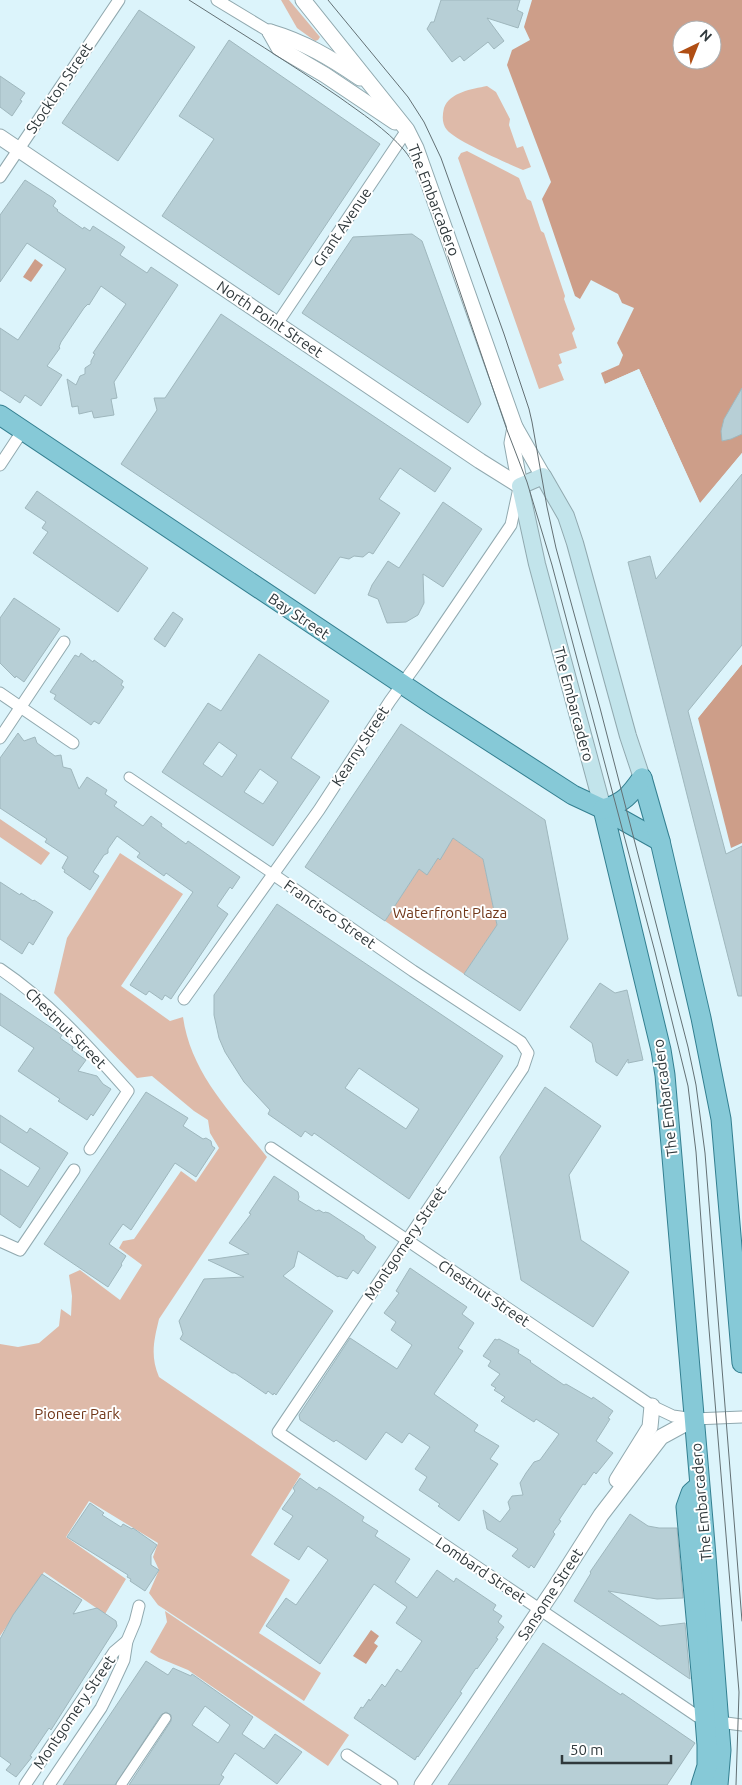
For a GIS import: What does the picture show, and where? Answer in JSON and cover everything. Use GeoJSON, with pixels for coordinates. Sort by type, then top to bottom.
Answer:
{"type":"FeatureCollection","features":[{"type":"Feature","properties":{"kind":"main road","name":"Bay Street"},"geometry":{"type":"LineString","coordinates":[[0,415],[402,684],[573,795],[603,809],[660,841]]}},
{"type":"Feature","properties":{"kind":"main road"},"geometry":{"type":"LineString","coordinates":[[520,486],[543,476]]}},
{"type":"Feature","properties":{"kind":"main road","name":"The Embarcadero"},"geometry":{"type":"LineString","coordinates":[[543,476],[566,516],[575,543],[628,736],[660,841],[701,1018],[722,1119],[742,1363]]}},
{"type":"Feature","properties":{"kind":"main road","name":"The Embarcadero"},"geometry":{"type":"LineString","coordinates":[[520,486],[537,564],[603,809],[661,1050],[666,1085],[694,1419],[712,1720],[721,1750],[718,1785]]}},
{"type":"Feature","properties":{"kind":"main road"},"geometry":{"type":"LineString","coordinates":[[603,809],[624,800],[642,778]]}},
{"type":"Feature","properties":{"kind":"main road"},"geometry":{"type":"LineString","coordinates":[[701,1785],[707,1766],[712,1720]]}},
{"type":"Feature","properties":{"kind":"street","name":"Stockton Street"},"geometry":{"type":"LineString","coordinates":[[0,177],[119,0]]}},
{"type":"Feature","properties":{"kind":"street"},"geometry":{"type":"LineString","coordinates":[[217,0],[270,32],[294,39],[323,54],[373,88]]}},
{"type":"Feature","properties":{"kind":"street","name":"The Embarcadero"},"geometry":{"type":"LineString","coordinates":[[303,0],[407,130],[423,165],[515,428],[543,476]]}},
{"type":"Feature","properties":{"kind":"street"},"geometry":{"type":"LineString","coordinates":[[270,32],[279,48],[325,75],[407,130]]}},
{"type":"Feature","properties":{"kind":"street","name":"Grant Avenue"},"geometry":{"type":"LineString","coordinates":[[277,324],[407,130]]}},
{"type":"Feature","properties":{"kind":"street","name":"North Point Street"},"geometry":{"type":"LineString","coordinates":[[0,137],[480,461],[520,486]]}},
{"type":"Feature","properties":{"kind":"street","name":"The Embarcadero"},"geometry":{"type":"LineString","coordinates":[[515,428],[512,444],[520,486]]}},
{"type":"Feature","properties":{"kind":"street"},"geometry":{"type":"LineString","coordinates":[[0,465],[23,430]]}},
{"type":"Feature","properties":{"kind":"street","name":"Kearny Street"},"geometry":{"type":"LineString","coordinates":[[184,999],[274,875],[511,525],[520,486]]}},
{"type":"Feature","properties":{"kind":"street"},"geometry":{"type":"LineString","coordinates":[[0,738],[64,642]]}},
{"type":"Feature","properties":{"kind":"street"},"geometry":{"type":"LineString","coordinates":[[0,693],[73,743]]}},
{"type":"Feature","properties":{"kind":"street","name":"Francisco Street"},"geometry":{"type":"LineString","coordinates":[[129,777],[413,971],[521,1042],[528,1053]]}},
{"type":"Feature","properties":{"kind":"street","name":"Chestnut Street"},"geometry":{"type":"LineString","coordinates":[[0,969],[25,986],[83,1040],[128,1091],[90,1149]]}},
{"type":"Feature","properties":{"kind":"street","name":"Montgomery Street"},"geometry":{"type":"LineString","coordinates":[[278,1432],[523,1068],[528,1053]]}},
{"type":"Feature","properties":{"kind":"street","name":"Chestnut Street"},"geometry":{"type":"LineString","coordinates":[[275,1151],[652,1406],[673,1416],[694,1419],[742,1417]]}},
{"type":"Feature","properties":{"kind":"street"},"geometry":{"type":"LineString","coordinates":[[0,1241],[20,1250],[74,1170]]}},
{"type":"Feature","properties":{"kind":"street"},"geometry":{"type":"LineString","coordinates":[[601,1515],[612,1488],[650,1427],[652,1406]]}},
{"type":"Feature","properties":{"kind":"street","name":"Sansome Street"},"geometry":{"type":"LineString","coordinates":[[422,1785],[540,1610],[601,1515],[661,1437],[694,1419]]}},
{"type":"Feature","properties":{"kind":"street","name":"Lombard Street"},"geometry":{"type":"LineString","coordinates":[[278,1432],[697,1716],[742,1725]]}},
{"type":"Feature","properties":{"kind":"street","name":"Montgomery Street"},"geometry":{"type":"LineString","coordinates":[[49,1785],[107,1698],[124,1660],[127,1641],[139,1606]]}},
{"type":"Feature","properties":{"kind":"street","name":"Montgomery Street"},"geometry":{"type":"LineString","coordinates":[[25,1785],[114,1652],[127,1641]]}},
{"type":"Feature","properties":{"kind":"street"},"geometry":{"type":"LineString","coordinates":[[121,1785],[166,1718]]}},
{"type":"Feature","properties":{"kind":"street"},"geometry":{"type":"LineString","coordinates":[[347,1755],[392,1785]]}},
{"type":"Feature","properties":{"kind":"green space"},"geometry":{"type":"Polygon","coordinates":[[[281,0],[289,0],[320,37],[318,40],[315,41],[297,28],[281,0]]]}},
{"type":"Feature","properties":{"kind":"green space"},"geometry":{"type":"Polygon","coordinates":[[[487,86],[496,92],[510,119],[509,125],[517,148],[523,146],[531,167],[523,170],[494,157],[460,140],[445,128],[443,111],[451,98],[462,92],[487,86]]]}},
{"type":"Feature","properties":{"kind":"green space"},"geometry":{"type":"Polygon","coordinates":[[[467,151],[519,178],[527,199],[531,201],[541,231],[544,233],[575,329],[572,333],[577,348],[559,354],[562,363],[558,365],[564,380],[539,389],[458,158],[461,153],[467,151]]]}},
{"type":"Feature","properties":{"kind":"green space"},"geometry":{"type":"Polygon","coordinates":[[[0,819],[50,853],[41,865],[0,837],[0,819]]]}},
{"type":"Feature","properties":{"kind":"green space","name":"Waterfront Plaza"},"geometry":{"type":"Polygon","coordinates":[[[453,838],[483,859],[497,925],[464,974],[385,921],[419,869],[427,874],[435,863],[428,858],[431,854],[440,859],[453,838]]]}},
{"type":"Feature","properties":{"kind":"green space","name":"Pioneer Park"},"geometry":{"type":"Polygon","coordinates":[[[120,853],[183,894],[121,986],[170,1021],[183,1017],[187,1038],[204,1075],[227,1109],[267,1157],[159,1319],[154,1341],[154,1362],[159,1377],[301,1474],[251,1555],[290,1580],[259,1633],[321,1673],[304,1701],[158,1605],[149,1593],[159,1570],[153,1557],[158,1543],[89,1501],[66,1537],[126,1579],[105,1614],[44,1572],[0,1636],[0,1344],[18,1347],[39,1343],[59,1326],[61,1309],[71,1316],[72,1296],[69,1275],[80,1270],[120,1300],[142,1265],[119,1248],[123,1241],[134,1239],[181,1171],[196,1182],[219,1148],[210,1133],[208,1120],[194,1111],[152,1076],[137,1078],[54,993],[67,938],[120,853]]]}},
{"type":"Feature","properties":{"kind":"green space"},"geometry":{"type":"Polygon","coordinates":[[[165,1611],[349,1735],[328,1766],[188,1670],[159,1658],[150,1652],[167,1622],[165,1611]]]}},
{"type":"Feature","properties":{"kind":"shaded area"},"geometry":{"type":"Polygon","coordinates":[[[532,0],[742,0],[742,453],[700,504],[639,369],[605,384],[601,373],[619,365],[623,355],[617,343],[634,308],[622,303],[618,294],[591,280],[580,299],[575,296],[542,199],[551,182],[507,65],[512,50],[530,40],[524,27],[532,0]]]}},
{"type":"Feature","properties":{"kind":"shaded area"},"geometry":{"type":"Polygon","coordinates":[[[35,259],[43,265],[31,282],[23,277],[35,259]]]}},
{"type":"Feature","properties":{"kind":"shaded area"},"geometry":{"type":"Polygon","coordinates":[[[742,664],[742,843],[731,848],[698,718],[742,664]]]}},
{"type":"Feature","properties":{"kind":"shaded area"},"geometry":{"type":"Polygon","coordinates":[[[371,1630],[379,1636],[374,1643],[378,1646],[366,1664],[353,1656],[371,1630]]]}},
{"type":"Feature","properties":{"kind":"pier"},"geometry":{"type":"Polygon","coordinates":[[[639,369],[700,503],[742,453],[742,457],[701,506],[698,505],[638,372],[605,387],[605,384],[639,369]]]}},
{"type":"Feature","properties":{"kind":"pier"},"geometry":{"type":"Polygon","coordinates":[[[742,662],[742,664],[698,718],[697,715],[742,662]]]}},
{"type":"Feature","properties":{"kind":"building"},"geometry":{"type":"Polygon","coordinates":[[[441,0],[520,0],[517,10],[523,13],[518,28],[487,18],[504,41],[494,49],[488,42],[464,61],[460,56],[452,62],[427,29],[431,22],[434,22],[441,0]]]}},
{"type":"Feature","properties":{"kind":"building"},"geometry":{"type":"Polygon","coordinates":[[[139,10],[195,47],[118,161],[62,123],[139,10]]]}},
{"type":"Feature","properties":{"kind":"building"},"geometry":{"type":"Polygon","coordinates":[[[229,40],[380,144],[279,295],[162,216],[214,139],[179,116],[229,40]]]}},
{"type":"Feature","properties":{"kind":"building"},"geometry":{"type":"Polygon","coordinates":[[[0,76],[25,93],[12,116],[0,107],[0,76]]]}},
{"type":"Feature","properties":{"kind":"building"},"geometry":{"type":"Polygon","coordinates":[[[25,180],[53,198],[56,201],[53,206],[57,211],[83,229],[84,227],[90,231],[93,226],[125,247],[120,255],[147,273],[151,267],[178,285],[114,382],[117,398],[111,399],[114,415],[94,418],[92,411],[79,414],[78,406],[72,407],[67,379],[76,385],[80,376],[85,374],[85,368],[91,364],[95,354],[93,353],[126,304],[101,286],[61,342],[60,348],[47,366],[62,375],[41,406],[25,395],[20,403],[0,390],[0,328],[18,340],[66,269],[27,243],[0,282],[0,215],[25,180]]]}},
{"type":"Feature","properties":{"kind":"building"},"geometry":{"type":"Polygon","coordinates":[[[412,234],[422,241],[481,404],[468,423],[302,313],[353,237],[412,234]]]}},
{"type":"Feature","properties":{"kind":"building"},"geometry":{"type":"Polygon","coordinates":[[[221,314],[451,468],[435,492],[400,468],[379,499],[400,513],[373,554],[369,552],[363,557],[354,556],[349,559],[340,557],[315,594],[121,464],[157,410],[154,398],[165,398],[221,314]]]}},
{"type":"Feature","properties":{"kind":"building"},"geometry":{"type":"Polygon","coordinates":[[[742,388],[742,434],[722,441],[721,431],[724,419],[742,388]]]}},
{"type":"Feature","properties":{"kind":"building"},"geometry":{"type":"Polygon","coordinates":[[[742,474],[742,645],[688,711],[726,854],[742,846],[742,996],[738,996],[628,562],[650,556],[656,579],[742,474]]]}},
{"type":"Feature","properties":{"kind":"building"},"geometry":{"type":"Polygon","coordinates":[[[37,491],[148,568],[118,612],[33,553],[48,532],[42,528],[46,522],[25,508],[37,491]]]}},
{"type":"Feature","properties":{"kind":"building"},"geometry":{"type":"Polygon","coordinates":[[[443,502],[482,529],[443,587],[423,574],[424,603],[418,615],[406,622],[387,623],[378,599],[368,595],[372,585],[388,561],[399,568],[443,502]]]}},
{"type":"Feature","properties":{"kind":"building"},"geometry":{"type":"Polygon","coordinates":[[[14,598],[60,629],[24,682],[16,676],[15,678],[0,663],[0,618],[14,598]]]}},
{"type":"Feature","properties":{"kind":"building"},"geometry":{"type":"Polygon","coordinates":[[[173,612],[183,619],[165,647],[154,639],[173,612]]]}},
{"type":"Feature","properties":{"kind":"building"},"geometry":{"type":"Polygon","coordinates":[[[81,653],[123,681],[121,685],[124,687],[99,724],[94,721],[91,725],[54,699],[56,695],[50,692],[75,655],[79,657],[81,653]]]}},
{"type":"Feature","properties":{"kind":"building"},"geometry":{"type":"Polygon","coordinates":[[[259,654],[329,701],[291,758],[320,777],[273,846],[162,772],[208,703],[221,711],[259,654]],[[219,742],[203,764],[222,777],[237,755],[219,742]],[[260,769],[244,792],[263,804],[278,782],[260,769]]]}},
{"type":"Feature","properties":{"kind":"building"},"geometry":{"type":"Polygon","coordinates":[[[401,724],[545,820],[568,939],[520,1011],[464,974],[497,925],[483,859],[453,838],[440,860],[438,858],[427,875],[419,869],[385,921],[305,867],[401,724]]]}},
{"type":"Feature","properties":{"kind":"building"},"geometry":{"type":"Polygon","coordinates":[[[18,733],[24,741],[35,737],[37,743],[55,756],[61,755],[63,767],[71,769],[79,789],[87,777],[107,790],[105,794],[117,802],[114,806],[143,826],[151,816],[162,824],[161,826],[186,844],[188,841],[240,877],[232,889],[230,887],[217,906],[228,914],[171,999],[165,995],[162,1000],[149,991],[146,995],[130,985],[193,892],[166,873],[164,876],[137,857],[140,853],[117,836],[108,849],[108,853],[104,855],[93,872],[99,876],[90,890],[64,872],[65,870],[62,868],[68,857],[45,842],[47,839],[0,808],[0,758],[18,733]]]}},
{"type":"Feature","properties":{"kind":"building"},"geometry":{"type":"Polygon","coordinates":[[[0,882],[53,912],[33,945],[29,942],[22,954],[0,939],[0,882]]]}},
{"type":"Feature","properties":{"kind":"building"},"geometry":{"type":"Polygon","coordinates":[[[277,904],[503,1056],[409,1199],[314,1133],[312,1136],[305,1131],[301,1137],[268,1114],[270,1110],[244,1082],[225,1052],[219,1038],[214,1015],[214,995],[277,904]],[[359,1068],[345,1088],[406,1129],[419,1109],[359,1068]]]}},
{"type":"Feature","properties":{"kind":"building"},"geometry":{"type":"Polygon","coordinates":[[[600,983],[615,993],[627,990],[643,1060],[628,1063],[628,1059],[617,1076],[596,1062],[592,1043],[570,1027],[600,983]]]}},
{"type":"Feature","properties":{"kind":"building"},"geometry":{"type":"Polygon","coordinates":[[[0,993],[62,1035],[60,1038],[73,1047],[72,1050],[86,1060],[78,1071],[97,1076],[103,1084],[111,1089],[93,1116],[91,1114],[87,1120],[18,1071],[34,1048],[0,1025],[0,993]]]}},
{"type":"Feature","properties":{"kind":"building"},"geometry":{"type":"Polygon","coordinates":[[[545,1087],[601,1126],[569,1175],[581,1240],[629,1272],[593,1327],[521,1280],[500,1157],[545,1087]]]}},
{"type":"Feature","properties":{"kind":"building"},"geometry":{"type":"Polygon","coordinates":[[[146,1092],[188,1118],[183,1126],[203,1139],[206,1138],[211,1141],[212,1146],[215,1148],[196,1177],[175,1163],[131,1230],[123,1224],[109,1244],[126,1256],[108,1287],[44,1244],[146,1092]]]}},
{"type":"Feature","properties":{"kind":"building"},"geometry":{"type":"Polygon","coordinates":[[[0,1115],[27,1133],[30,1128],[68,1153],[20,1228],[0,1214],[0,1169],[28,1187],[40,1168],[0,1142],[0,1115]]]}},
{"type":"Feature","properties":{"kind":"building"},"geometry":{"type":"Polygon","coordinates":[[[274,1176],[298,1192],[298,1200],[316,1211],[329,1213],[364,1236],[365,1239],[376,1247],[358,1274],[353,1270],[347,1279],[338,1277],[298,1251],[294,1267],[283,1276],[333,1311],[276,1395],[268,1391],[266,1394],[180,1339],[183,1334],[179,1321],[204,1279],[244,1277],[208,1260],[249,1254],[229,1243],[251,1214],[249,1213],[274,1176]]]}},
{"type":"Feature","properties":{"kind":"building"},"geometry":{"type":"Polygon","coordinates":[[[410,1268],[467,1307],[462,1314],[474,1323],[458,1348],[463,1351],[434,1394],[478,1425],[474,1431],[499,1446],[490,1459],[498,1464],[459,1521],[438,1506],[440,1504],[419,1490],[427,1477],[415,1469],[430,1447],[409,1433],[402,1443],[386,1432],[366,1460],[336,1440],[334,1442],[300,1420],[299,1415],[350,1338],[397,1369],[412,1345],[391,1330],[396,1322],[384,1313],[399,1293],[396,1291],[410,1268]]]}},
{"type":"Feature","properties":{"kind":"building"},"geometry":{"type":"Polygon","coordinates":[[[495,1339],[499,1339],[519,1350],[518,1353],[564,1385],[566,1384],[592,1399],[593,1397],[613,1411],[596,1441],[613,1453],[596,1474],[594,1472],[585,1485],[583,1484],[559,1520],[561,1521],[553,1532],[555,1534],[534,1568],[531,1565],[529,1568],[512,1556],[518,1549],[487,1529],[483,1510],[500,1522],[510,1509],[508,1502],[512,1496],[523,1495],[520,1483],[526,1473],[534,1462],[540,1460],[559,1434],[536,1419],[534,1422],[501,1401],[505,1397],[494,1390],[496,1388],[491,1385],[500,1374],[488,1366],[491,1361],[483,1356],[495,1339]]]}},
{"type":"Feature","properties":{"kind":"building"},"geometry":{"type":"Polygon","coordinates":[[[300,1478],[317,1490],[319,1487],[364,1517],[362,1521],[378,1531],[375,1536],[410,1559],[395,1582],[417,1598],[437,1570],[454,1582],[456,1578],[496,1605],[493,1610],[502,1616],[498,1622],[504,1627],[496,1638],[498,1639],[476,1668],[460,1692],[462,1693],[415,1760],[354,1718],[361,1707],[363,1708],[369,1699],[370,1701],[382,1684],[385,1687],[397,1669],[401,1672],[422,1641],[396,1623],[407,1607],[374,1584],[320,1664],[266,1626],[286,1598],[296,1605],[328,1560],[308,1546],[299,1560],[274,1544],[293,1516],[282,1509],[295,1491],[293,1488],[300,1478]]]}},
{"type":"Feature","properties":{"kind":"building"},"geometry":{"type":"Polygon","coordinates":[[[90,1503],[104,1513],[102,1515],[121,1527],[123,1524],[133,1528],[157,1545],[151,1555],[151,1565],[159,1570],[145,1591],[130,1581],[131,1579],[127,1577],[128,1575],[67,1537],[90,1503]]]}},
{"type":"Feature","properties":{"kind":"building"},"geometry":{"type":"Polygon","coordinates":[[[630,1514],[648,1526],[677,1528],[683,1598],[657,1599],[608,1591],[660,1626],[685,1623],[690,1679],[574,1601],[590,1572],[630,1514]]]}},
{"type":"Feature","properties":{"kind":"building"},"geometry":{"type":"Polygon","coordinates":[[[42,1574],[82,1600],[73,1614],[97,1608],[116,1621],[117,1626],[51,1730],[49,1728],[30,1756],[32,1757],[16,1777],[6,1770],[11,1764],[0,1756],[0,1639],[13,1615],[42,1574]]]}},
{"type":"Feature","properties":{"kind":"building"},"geometry":{"type":"Polygon","coordinates":[[[543,1643],[621,1695],[622,1693],[695,1743],[667,1785],[448,1785],[543,1643]]]}},
{"type":"Feature","properties":{"kind":"building"},"geometry":{"type":"Polygon","coordinates":[[[146,1661],[168,1675],[173,1668],[191,1676],[192,1674],[253,1717],[242,1734],[264,1749],[275,1734],[302,1752],[277,1784],[235,1753],[221,1775],[224,1777],[219,1785],[129,1785],[171,1721],[171,1715],[166,1712],[161,1715],[115,1785],[63,1785],[146,1661]],[[205,1706],[192,1725],[218,1743],[230,1725],[205,1706]]]}},
{"type":"Feature","properties":{"kind":"tram line"},"geometry":{"type":"LineString","coordinates":[[189,0],[339,97],[381,128],[407,154],[416,167],[424,186],[507,430],[527,482],[552,565],[655,952],[688,1086],[696,1152],[739,1692],[736,1785]]}},
{"type":"Feature","properties":{"kind":"tram line"},"geometry":{"type":"LineString","coordinates":[[328,0],[408,97],[424,122],[441,158],[529,409],[556,548],[600,708],[688,1047],[696,1085],[705,1153],[742,1621]]}}]}
